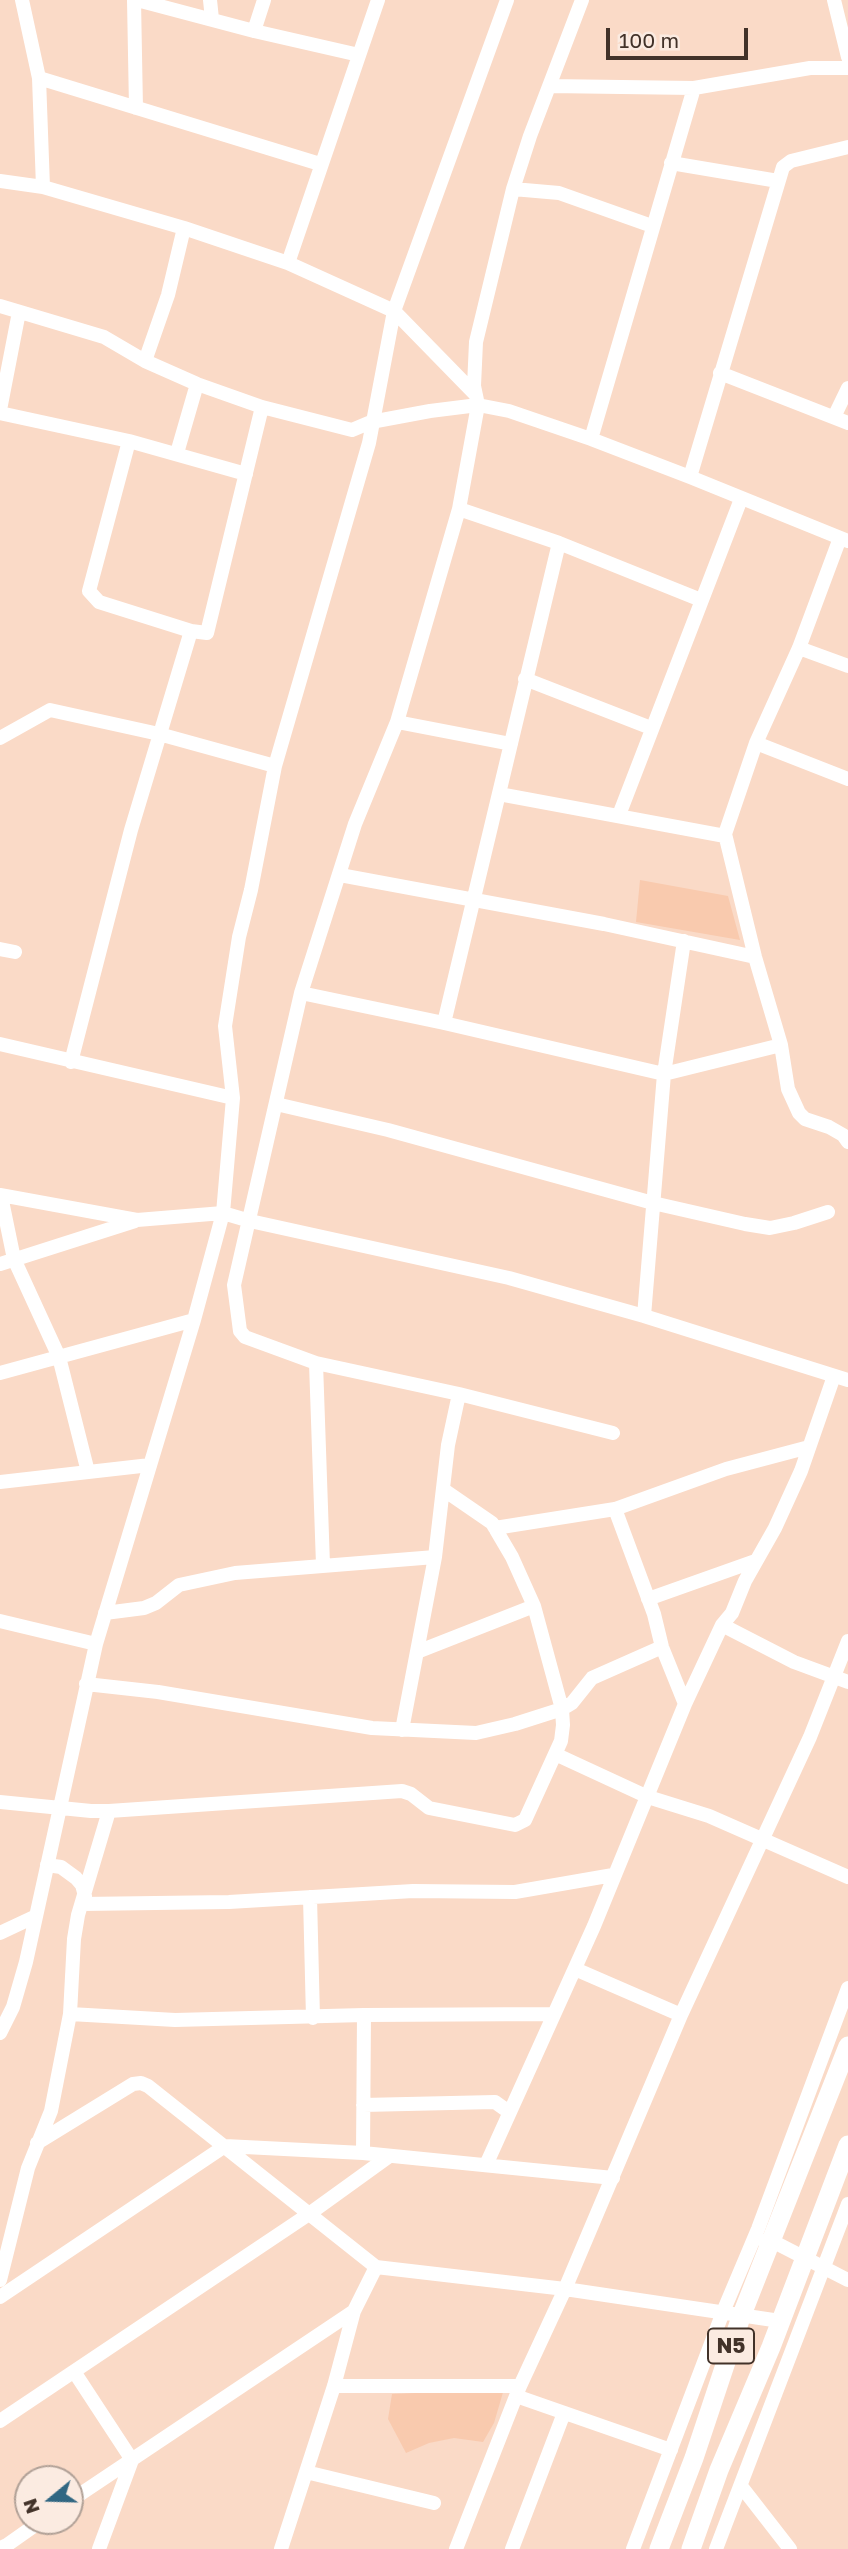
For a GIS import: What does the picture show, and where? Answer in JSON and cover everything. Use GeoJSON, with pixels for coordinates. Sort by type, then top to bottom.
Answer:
{"type":"FeatureCollection","features":[{"type":"Feature","properties":{"kind":"highway","name":"N5"},"geometry":{"type":"LineString","coordinates":[[659,2549],[694,2458],[732,2314],[848,2046]]}},
{"type":"Feature","properties":{"kind":"highway","name":"N5"},"geometry":{"type":"LineString","coordinates":[[691,2549],[719,2470],[848,2145]]}},
{"type":"Feature","properties":{"kind":"street"},"geometry":{"type":"LineString","coordinates":[[22,0],[39,78],[43,187]]}},
{"type":"Feature","properties":{"kind":"street"},"geometry":{"type":"LineString","coordinates":[[136,108],[136,0],[359,55]]}},
{"type":"Feature","properties":{"kind":"street"},"geometry":{"type":"LineString","coordinates":[[210,0],[212,19]]}},
{"type":"Feature","properties":{"kind":"street"},"geometry":{"type":"LineString","coordinates":[[254,31],[264,0]]}},
{"type":"Feature","properties":{"kind":"street"},"geometry":{"type":"LineString","coordinates":[[288,263],[320,164],[379,0]]}},
{"type":"Feature","properties":{"kind":"street"},"geometry":{"type":"LineString","coordinates":[[0,2034],[17,1996],[96,1644],[194,1320],[223,1213],[233,1098],[225,1026],[231,979],[275,766],[369,443],[394,312],[507,0]]}},
{"type":"Feature","properties":{"kind":"street"},"geometry":{"type":"LineString","coordinates":[[582,0],[530,136],[513,189],[476,342],[473,366],[477,400],[459,509],[397,722],[355,824],[301,993],[250,1221],[235,1275],[235,1296],[241,1334],[316,1363],[459,1394],[613,1433]]}},
{"type":"Feature","properties":{"kind":"street"},"geometry":{"type":"LineString","coordinates":[[834,0],[848,57]]}},
{"type":"Feature","properties":{"kind":"street"},"geometry":{"type":"LineString","coordinates":[[549,86],[694,88],[810,68],[848,68]]}},
{"type":"Feature","properties":{"kind":"street"},"geometry":{"type":"LineString","coordinates":[[39,78],[320,164]]}},
{"type":"Feature","properties":{"kind":"street"},"geometry":{"type":"LineString","coordinates":[[591,439],[694,88]]}},
{"type":"Feature","properties":{"kind":"street"},"geometry":{"type":"LineString","coordinates":[[690,477],[778,181],[786,163],[848,147]]}},
{"type":"Feature","properties":{"kind":"street"},"geometry":{"type":"LineString","coordinates":[[671,163],[778,181]]}},
{"type":"Feature","properties":{"kind":"street"},"geometry":{"type":"LineString","coordinates":[[0,181],[43,187],[184,228],[288,263],[394,312],[477,400],[591,439],[844,539],[756,743],[725,836],[755,957],[781,1045],[788,1089],[799,1113],[805,1119],[843,1135],[848,1142]]}},
{"type":"Feature","properties":{"kind":"street"},"geometry":{"type":"LineString","coordinates":[[513,189],[559,193],[652,226]]}},
{"type":"Feature","properties":{"kind":"street"},"geometry":{"type":"LineString","coordinates":[[145,361],[168,295],[184,228]]}},
{"type":"Feature","properties":{"kind":"street"},"geometry":{"type":"LineString","coordinates":[[0,306],[104,337],[145,361],[197,384],[262,407],[352,430],[371,422],[477,400]]}},
{"type":"Feature","properties":{"kind":"street"},"geometry":{"type":"LineString","coordinates":[[19,312],[0,412],[177,453],[246,474]]}},
{"type":"Feature","properties":{"kind":"street"},"geometry":{"type":"LineString","coordinates":[[720,373],[841,420],[848,388]]}},
{"type":"Feature","properties":{"kind":"street"},"geometry":{"type":"LineString","coordinates":[[177,453],[197,384]]}},
{"type":"Feature","properties":{"kind":"street"},"geometry":{"type":"LineString","coordinates":[[129,441],[89,592],[99,602],[191,631],[207,633],[262,407]]}},
{"type":"Feature","properties":{"kind":"street"},"geometry":{"type":"LineString","coordinates":[[619,815],[741,499]]}},
{"type":"Feature","properties":{"kind":"street"},"geometry":{"type":"LineString","coordinates":[[459,509],[559,543],[701,600]]}},
{"type":"Feature","properties":{"kind":"street"},"geometry":{"type":"LineString","coordinates":[[443,1023],[559,543]]}},
{"type":"Feature","properties":{"kind":"street"},"geometry":{"type":"LineString","coordinates":[[71,1062],[131,830],[191,631]]}},
{"type":"Feature","properties":{"kind":"street"},"geometry":{"type":"LineString","coordinates":[[799,648],[848,666]]}},
{"type":"Feature","properties":{"kind":"street"},"geometry":{"type":"LineString","coordinates":[[525,679],[651,728]]}},
{"type":"Feature","properties":{"kind":"street"},"geometry":{"type":"LineString","coordinates":[[0,738],[50,710],[159,734],[275,766]]}},
{"type":"Feature","properties":{"kind":"street"},"geometry":{"type":"LineString","coordinates":[[397,722],[511,744]]}},
{"type":"Feature","properties":{"kind":"street"},"geometry":{"type":"LineString","coordinates":[[756,743],[848,779]]}},
{"type":"Feature","properties":{"kind":"street"},"geometry":{"type":"LineString","coordinates":[[499,794],[725,836]]}},
{"type":"Feature","properties":{"kind":"street"},"geometry":{"type":"LineString","coordinates":[[340,875],[755,957]]}},
{"type":"Feature","properties":{"kind":"street"},"geometry":{"type":"LineString","coordinates":[[645,1316],[664,1074],[684,941]]}},
{"type":"Feature","properties":{"kind":"street"},"geometry":{"type":"LineString","coordinates":[[301,993],[664,1074],[781,1045]]}},
{"type":"Feature","properties":{"kind":"street"},"geometry":{"type":"LineString","coordinates":[[0,1044],[233,1098]]}},
{"type":"Feature","properties":{"kind":"street"},"geometry":{"type":"LineString","coordinates":[[276,1104],[388,1130],[653,1203],[769,1228],[828,1212]]}},
{"type":"Feature","properties":{"kind":"street"},"geometry":{"type":"LineString","coordinates":[[88,1472],[59,1357],[7,1261],[1,1196],[137,1220]]}},
{"type":"Feature","properties":{"kind":"street"},"geometry":{"type":"LineString","coordinates":[[7,1261],[137,1220],[223,1213],[509,1278],[645,1316],[841,1378],[781,1515],[755,1561],[732,1613],[722,1625],[685,1704],[575,1969],[486,2165]]}},
{"type":"Feature","properties":{"kind":"street"},"geometry":{"type":"LineString","coordinates":[[0,1373],[194,1320]]}},
{"type":"Feature","properties":{"kind":"street"},"geometry":{"type":"LineString","coordinates":[[316,1363],[323,1565]]}},
{"type":"Feature","properties":{"kind":"street"},"geometry":{"type":"LineString","coordinates":[[402,1730],[435,1557],[447,1444],[459,1394]]}},
{"type":"Feature","properties":{"kind":"street"},"geometry":{"type":"LineString","coordinates":[[495,1528],[615,1509],[726,1469],[809,1447]]}},
{"type":"Feature","properties":{"kind":"street"},"geometry":{"type":"LineString","coordinates":[[0,1482],[150,1465]]}},
{"type":"Feature","properties":{"kind":"street"},"geometry":{"type":"LineString","coordinates":[[0,1802],[109,1811],[402,1791],[411,1794],[429,1808],[515,1825],[525,1819],[555,1754],[562,1733],[562,1709],[534,1606],[495,1528],[486,1517],[444,1490]]}},
{"type":"Feature","properties":{"kind":"street"},"geometry":{"type":"LineString","coordinates":[[615,1509],[648,1599],[662,1647],[685,1704]]}},
{"type":"Feature","properties":{"kind":"street"},"geometry":{"type":"LineString","coordinates":[[105,1613],[152,1605],[173,1588],[184,1583],[235,1573],[435,1557]]}},
{"type":"Feature","properties":{"kind":"street"},"geometry":{"type":"LineString","coordinates":[[648,1599],[755,1561]]}},
{"type":"Feature","properties":{"kind":"street"},"geometry":{"type":"LineString","coordinates":[[418,1652],[534,1606]]}},
{"type":"Feature","properties":{"kind":"street"},"geometry":{"type":"LineString","coordinates":[[0,1620],[96,1644]]}},
{"type":"Feature","properties":{"kind":"street"},"geometry":{"type":"LineString","coordinates":[[722,1625],[794,1662],[841,1679]]}},
{"type":"Feature","properties":{"kind":"street"},"geometry":{"type":"LineString","coordinates":[[456,2549],[518,2391],[565,2289],[681,2015],[810,1737],[841,1679],[848,1641]]}},
{"type":"Feature","properties":{"kind":"street"},"geometry":{"type":"LineString","coordinates":[[86,1684],[142,1690],[372,1728],[476,1732],[515,1724],[562,1709],[572,1703],[592,1678],[662,1647]]}},
{"type":"Feature","properties":{"kind":"street"},"geometry":{"type":"LineString","coordinates":[[555,1754],[648,1797],[696,1811],[848,1877]]}},
{"type":"Feature","properties":{"kind":"street"},"geometry":{"type":"LineString","coordinates":[[0,2280],[28,2168],[51,2111],[70,2014],[74,1938],[92,1863],[109,1811]]}},
{"type":"Feature","properties":{"kind":"street"},"geometry":{"type":"LineString","coordinates":[[47,1865],[61,1867],[76,1878],[82,1885],[84,1900]]}},
{"type":"Feature","properties":{"kind":"street"},"geometry":{"type":"LineString","coordinates":[[84,1900],[216,1903],[413,1891],[515,1892],[613,1875]]}},
{"type":"Feature","properties":{"kind":"street"},"geometry":{"type":"LineString","coordinates":[[310,1897],[313,2018]]}},
{"type":"Feature","properties":{"kind":"street"},"geometry":{"type":"LineString","coordinates":[[0,1933],[34,1917]]}},
{"type":"Feature","properties":{"kind":"street"},"geometry":{"type":"LineString","coordinates":[[575,1969],[681,2015]]}},
{"type":"Feature","properties":{"kind":"street"},"geometry":{"type":"LineString","coordinates":[[848,1988],[763,2241],[804,2257],[848,2280]]}},
{"type":"Feature","properties":{"kind":"street"},"geometry":{"type":"LineString","coordinates":[[70,2014],[176,2020],[554,2014]]}},
{"type":"Feature","properties":{"kind":"street"},"geometry":{"type":"LineString","coordinates":[[363,2153],[364,2015]]}},
{"type":"Feature","properties":{"kind":"street"},"geometry":{"type":"LineString","coordinates":[[37,2143],[133,2084],[141,2083],[225,2146],[376,2267],[565,2289],[780,2321]]}},
{"type":"Feature","properties":{"kind":"street"},"geometry":{"type":"LineString","coordinates":[[363,2105],[495,2102],[509,2112]]}},
{"type":"Feature","properties":{"kind":"street"},"geometry":{"type":"LineString","coordinates":[[0,2297],[225,2146],[363,2153],[613,2178]]}},
{"type":"Feature","properties":{"kind":"street"},"geometry":{"type":"LineString","coordinates":[[0,2421],[309,2214],[388,2157]]}},
{"type":"Feature","properties":{"kind":"street"},"geometry":{"type":"LineString","coordinates":[[716,2549],[848,2204]]}},
{"type":"Feature","properties":{"kind":"street"},"geometry":{"type":"LineString","coordinates":[[281,2549],[334,2386],[354,2311],[376,2267]]}},
{"type":"Feature","properties":{"kind":"street"},"geometry":{"type":"LineString","coordinates":[[84,2492],[354,2311]]}},
{"type":"Feature","properties":{"kind":"street"},"geometry":{"type":"LineString","coordinates":[[633,2549],[671,2450],[732,2314]]}},
{"type":"Feature","properties":{"kind":"street"},"geometry":{"type":"LineString","coordinates":[[75,2373],[132,2460]]}},
{"type":"Feature","properties":{"kind":"street"},"geometry":{"type":"LineString","coordinates":[[334,2386],[518,2391],[564,2413],[671,2450]]}},
{"type":"Feature","properties":{"kind":"street"},"geometry":{"type":"LineString","coordinates":[[512,2549],[564,2413]]}},
{"type":"Feature","properties":{"kind":"street"},"geometry":{"type":"LineString","coordinates":[[99,2549],[132,2460]]}},
{"type":"Feature","properties":{"kind":"street"},"geometry":{"type":"LineString","coordinates":[[306,2472],[434,2503]]}},
{"type":"Feature","properties":{"kind":"street"},"geometry":{"type":"LineString","coordinates":[[741,2486],[790,2549]]}},
{"type":"Feature","properties":{"kind":"street"},"geometry":{"type":"LineString","coordinates":[[6,2546],[21,2535]]}},
{"type":"Feature","properties":{"kind":"shaded area"},"geometry":{"type":"Polygon","coordinates":[[[640,880],[728,896],[740,940],[636,922],[640,880]]]}},
{"type":"Feature","properties":{"kind":"shaded area"},"geometry":{"type":"Polygon","coordinates":[[[504,2389],[494,2423],[483,2442],[454,2438],[429,2443],[406,2453],[388,2419],[392,2394],[504,2389]]]}}]}
